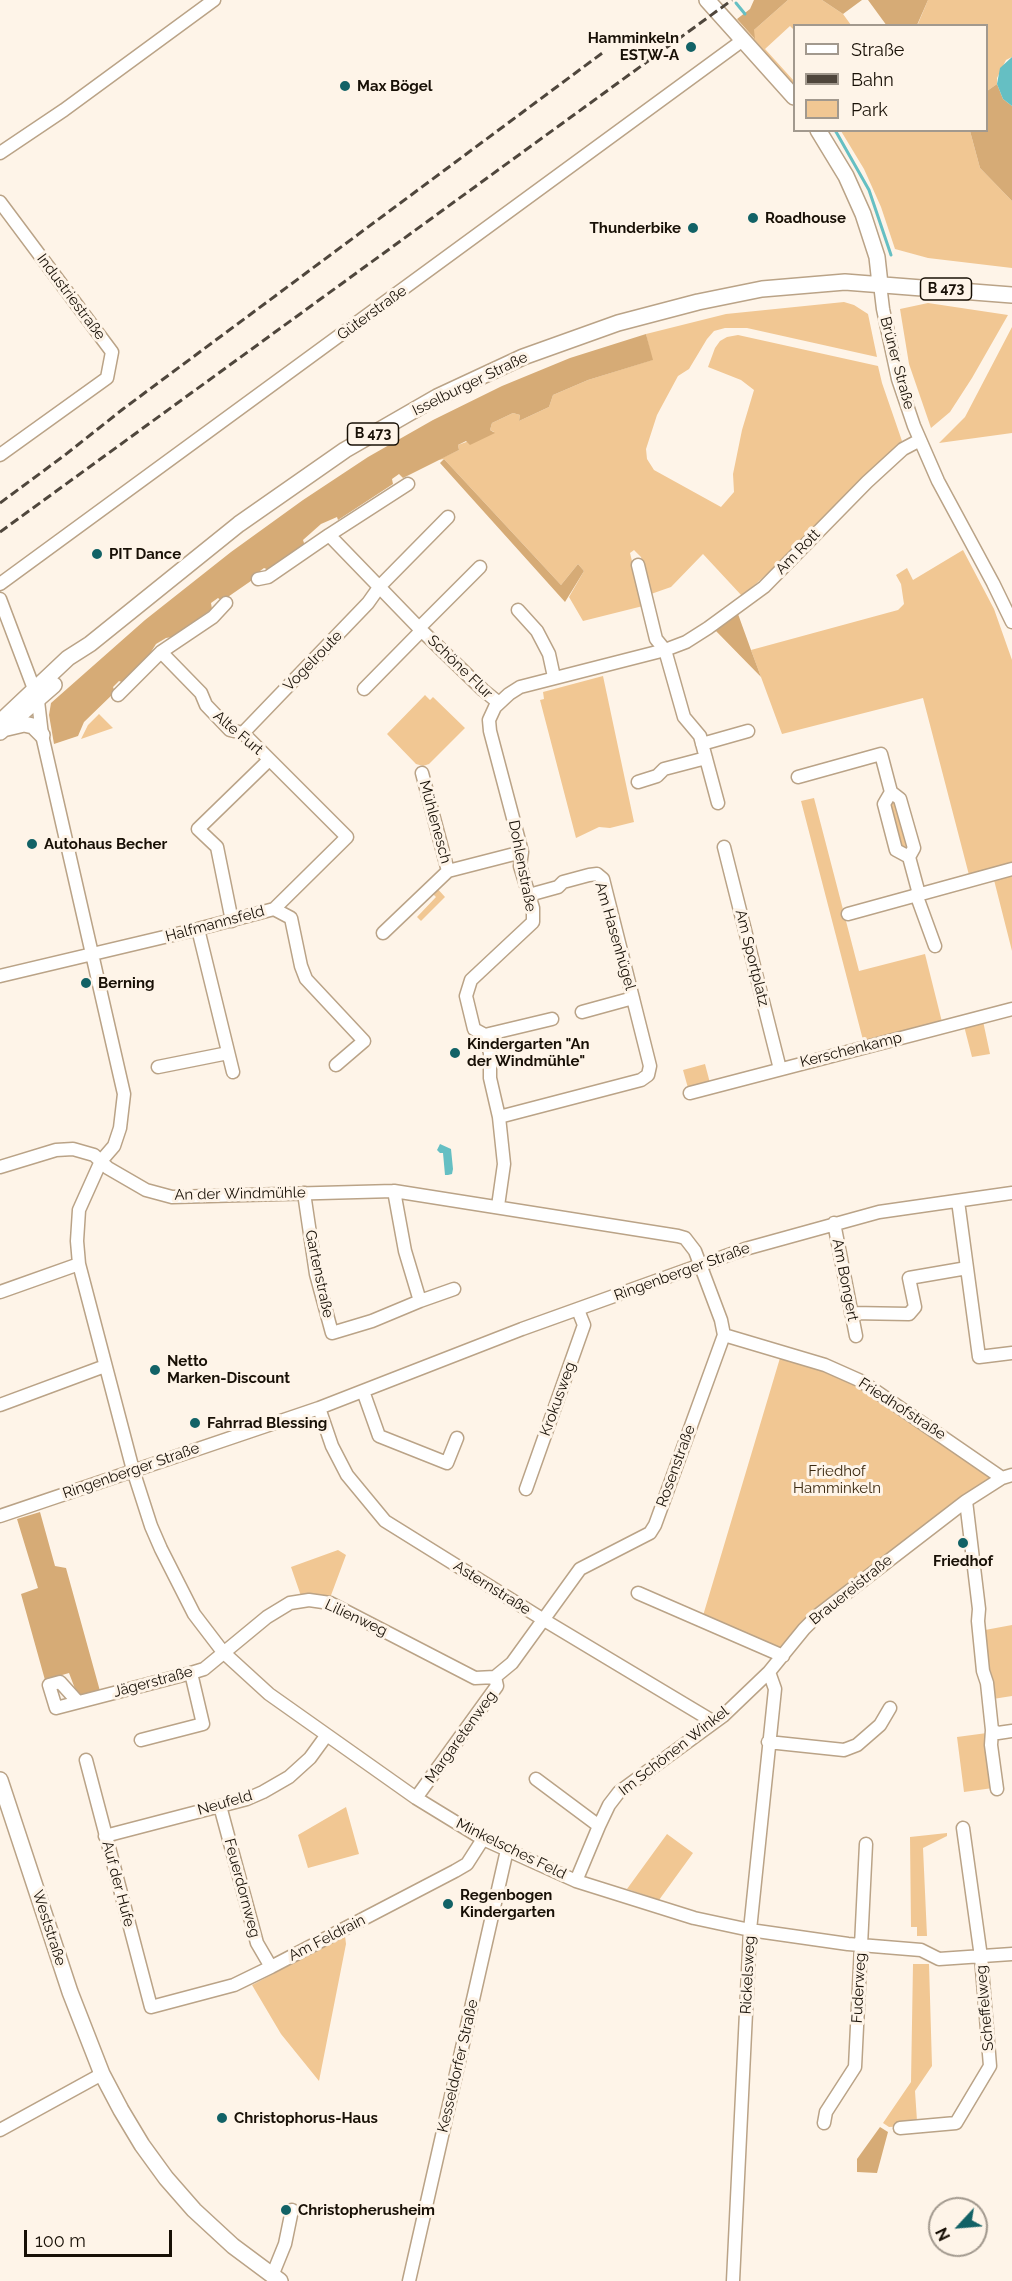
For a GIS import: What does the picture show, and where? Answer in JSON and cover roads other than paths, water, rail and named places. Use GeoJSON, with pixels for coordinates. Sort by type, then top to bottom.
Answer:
{"type":"FeatureCollection","features":[{"type":"Feature","properties":{"kind":"main road"},"geometry":{"type":"LineString","coordinates":[[708,0],[793,95]]}},
{"type":"Feature","properties":{"kind":"main road","name":"Brüner Straße"},"geometry":{"type":"LineString","coordinates":[[819,132],[846,176],[863,214],[876,257],[880,284]]}},
{"type":"Feature","properties":{"kind":"main road","name":"Isselburger Straße"},"geometry":{"type":"LineString","coordinates":[[2,727],[36,695],[68,658],[90,644],[239,524],[345,450],[437,397],[522,357],[618,323],[740,292],[845,282],[880,284]]}},
{"type":"Feature","properties":{"kind":"main road","name":"B 473"},"geometry":{"type":"LineString","coordinates":[[880,284],[1012,295]]}},
{"type":"Feature","properties":{"kind":"main road","name":"B 473"},"geometry":{"type":"LineString","coordinates":[[2,727],[24,724],[33,726],[42,735]]}},
{"type":"Feature","properties":{"kind":"main road","name":"Weststraße"},"geometry":{"type":"LineString","coordinates":[[0,1780],[70,1992],[102,2074],[137,2137],[166,2178],[201,2217],[233,2246],[276,2278]]}},
{"type":"Feature","properties":{"kind":"street"},"geometry":{"type":"LineString","coordinates":[[0,153],[64,110],[214,0]]}},
{"type":"Feature","properties":{"kind":"street","name":"Güterstraße"},"geometry":{"type":"LineString","coordinates":[[0,585],[743,40]]}},
{"type":"Feature","properties":{"kind":"street","name":"Industriestraße"},"geometry":{"type":"LineString","coordinates":[[0,202],[112,352],[107,378],[0,455]]}},
{"type":"Feature","properties":{"kind":"street","name":"Brüner Straße"},"geometry":{"type":"LineString","coordinates":[[880,284],[898,379],[920,440],[938,481],[1012,622]]}},
{"type":"Feature","properties":{"kind":"street","name":"Am Rott"},"geometry":{"type":"LineString","coordinates":[[499,703],[509,693],[520,687],[665,650],[686,642],[764,587],[867,482],[903,449],[920,440]]}},
{"type":"Feature","properties":{"kind":"street"},"geometry":{"type":"LineString","coordinates":[[258,579],[268,577],[408,484]]}},
{"type":"Feature","properties":{"kind":"street"},"geometry":{"type":"LineString","coordinates":[[380,586],[448,517]]}},
{"type":"Feature","properties":{"kind":"street","name":"Schöne Flur"},"geometry":{"type":"LineString","coordinates":[[329,535],[421,629],[499,703]]}},
{"type":"Feature","properties":{"kind":"street"},"geometry":{"type":"LineString","coordinates":[[638,565],[656,639],[665,650],[684,717],[700,736],[718,803]]}},
{"type":"Feature","properties":{"kind":"street","name":"Schöne Flur"},"geometry":{"type":"LineString","coordinates":[[364,689],[480,567]]}},
{"type":"Feature","properties":{"kind":"street","name":"Vogelroute"},"geometry":{"type":"LineString","coordinates":[[243,733],[368,603],[380,586]]}},
{"type":"Feature","properties":{"kind":"street"},"geometry":{"type":"LineString","coordinates":[[0,600],[36,695],[42,735],[124,1094],[120,1128],[114,1146],[102,1161]]}},
{"type":"Feature","properties":{"kind":"street"},"geometry":{"type":"LineString","coordinates":[[118,695],[161,652],[213,617],[226,603]]}},
{"type":"Feature","properties":{"kind":"street"},"geometry":{"type":"LineString","coordinates":[[518,610],[537,631],[549,654],[554,677]]}},
{"type":"Feature","properties":{"kind":"street","name":"Alte Furt"},"geometry":{"type":"LineString","coordinates":[[161,652],[201,693],[206,705],[230,730],[243,733],[347,837]]}},
{"type":"Feature","properties":{"kind":"street","name":"Dohlenstraße"},"geometry":{"type":"LineString","coordinates":[[498,1206],[504,1164],[499,1117],[490,1078],[490,1053],[485,1035],[474,1029],[466,996],[471,980],[533,921],[533,908],[520,866],[522,852],[490,730],[489,720],[499,703]]}},
{"type":"Feature","properties":{"kind":"street"},"geometry":{"type":"LineString","coordinates":[[702,744],[748,731]]}},
{"type":"Feature","properties":{"kind":"street"},"geometry":{"type":"LineString","coordinates":[[798,777],[881,754],[891,792],[900,799],[914,848],[909,857],[935,946]]}},
{"type":"Feature","properties":{"kind":"street"},"geometry":{"type":"LineString","coordinates":[[638,782],[657,777],[664,769],[706,758]]}},
{"type":"Feature","properties":{"kind":"street"},"geometry":{"type":"LineString","coordinates":[[232,921],[217,848],[198,829],[269,760]]}},
{"type":"Feature","properties":{"kind":"street","name":"Mühlenesch"},"geometry":{"type":"LineString","coordinates":[[422,773],[448,871]]}},
{"type":"Feature","properties":{"kind":"street","name":"Halfmannsfeld"},"geometry":{"type":"LineString","coordinates":[[0,976],[274,909],[347,837]]}},
{"type":"Feature","properties":{"kind":"street","name":"Am Sportplatz"},"geometry":{"type":"LineString","coordinates":[[724,847],[780,1069]]}},
{"type":"Feature","properties":{"kind":"street","name":"Mühlenesch"},"geometry":{"type":"LineString","coordinates":[[383,933],[448,871],[522,852]]}},
{"type":"Feature","properties":{"kind":"street"},"geometry":{"type":"LineString","coordinates":[[848,914],[1012,869]]}},
{"type":"Feature","properties":{"kind":"street","name":"Am Hasenhügel"},"geometry":{"type":"LineString","coordinates":[[499,1117],[641,1080],[648,1075],[650,1066],[603,879],[597,874],[589,875],[529,895]]}},
{"type":"Feature","properties":{"kind":"street"},"geometry":{"type":"LineString","coordinates":[[274,909],[291,918],[306,979],[364,1041],[336,1065]]}},
{"type":"Feature","properties":{"kind":"street"},"geometry":{"type":"LineString","coordinates":[[198,929],[233,1072]]}},
{"type":"Feature","properties":{"kind":"street","name":"Am Hasenhügel"},"geometry":{"type":"LineString","coordinates":[[582,1012],[633,998]]}},
{"type":"Feature","properties":{"kind":"street","name":"Kerschenkamp"},"geometry":{"type":"LineString","coordinates":[[690,1093],[1012,1009]]}},
{"type":"Feature","properties":{"kind":"street"},"geometry":{"type":"LineString","coordinates":[[485,1035],[552,1019]]}},
{"type":"Feature","properties":{"kind":"street"},"geometry":{"type":"LineString","coordinates":[[158,1067],[228,1053]]}},
{"type":"Feature","properties":{"kind":"street","name":"An der Windmühle"},"geometry":{"type":"LineString","coordinates":[[0,1167],[56,1150],[73,1149],[94,1155],[108,1168],[146,1190],[172,1197],[394,1191],[685,1238],[695,1251],[700,1266]]}},
{"type":"Feature","properties":{"kind":"street","name":"Minkelsches Feld"},"geometry":{"type":"LineString","coordinates":[[102,1161],[79,1210],[77,1240],[79,1264],[133,1470],[161,1549],[194,1614],[224,1652],[269,1694],[416,1798],[483,1839],[576,1881],[694,1918],[750,1930],[921,1950],[939,1959],[1012,1954]]}},
{"type":"Feature","properties":{"kind":"street"},"geometry":{"type":"LineString","coordinates":[[394,1191],[405,1251],[420,1301]]}},
{"type":"Feature","properties":{"kind":"street","name":"Gartenstraße"},"geometry":{"type":"LineString","coordinates":[[304,1193],[316,1274],[332,1333],[372,1321],[454,1289]]}},
{"type":"Feature","properties":{"kind":"street","name":"Ringenberger Straße"},"geometry":{"type":"LineString","coordinates":[[0,1516],[319,1408],[522,1329],[745,1249],[879,1212],[1012,1193]]}},
{"type":"Feature","properties":{"kind":"street"},"geometry":{"type":"LineString","coordinates":[[958,1201],[979,1357],[1012,1353]]}},
{"type":"Feature","properties":{"kind":"street","name":"Am Bongert"},"geometry":{"type":"LineString","coordinates":[[834,1223],[856,1336]]}},
{"type":"Feature","properties":{"kind":"street"},"geometry":{"type":"LineString","coordinates":[[0,1292],[79,1264]]}},
{"type":"Feature","properties":{"kind":"street"},"geometry":{"type":"LineString","coordinates":[[700,1266],[721,1320],[724,1335]]}},
{"type":"Feature","properties":{"kind":"street"},"geometry":{"type":"LineString","coordinates":[[851,1313],[909,1314],[915,1307],[909,1278],[967,1268]]}},
{"type":"Feature","properties":{"kind":"street","name":"Krokusweg"},"geometry":{"type":"LineString","coordinates":[[526,1489],[584,1325],[578,1310]]}},
{"type":"Feature","properties":{"kind":"street","name":"Friedhofstraße"},"geometry":{"type":"LineString","coordinates":[[724,1335],[825,1365],[861,1381],[991,1468],[1007,1476]]}},
{"type":"Feature","properties":{"kind":"street","name":"Rosenstraße"},"geometry":{"type":"LineString","coordinates":[[544,1620],[580,1569],[650,1533],[655,1525],[724,1335]]}},
{"type":"Feature","properties":{"kind":"street"},"geometry":{"type":"LineString","coordinates":[[0,1405],[105,1366]]}},
{"type":"Feature","properties":{"kind":"street"},"geometry":{"type":"LineString","coordinates":[[363,1391],[379,1436],[447,1463],[457,1438]]}},
{"type":"Feature","properties":{"kind":"street","name":"Asternstraße"},"geometry":{"type":"LineString","coordinates":[[319,1408],[332,1446],[347,1475],[385,1521],[714,1722]]}},
{"type":"Feature","properties":{"kind":"street","name":"Brauereistraße"},"geometry":{"type":"LineString","coordinates":[[783,1656],[818,1615],[966,1501],[1007,1476]]}},
{"type":"Feature","properties":{"kind":"street"},"geometry":{"type":"LineString","coordinates":[[966,1501],[997,1789]]}},
{"type":"Feature","properties":{"kind":"street"},"geometry":{"type":"LineString","coordinates":[[638,1593],[783,1656]]}},
{"type":"Feature","properties":{"kind":"street","name":"Lilienweg"},"geometry":{"type":"LineString","coordinates":[[224,1652],[267,1617],[290,1603],[309,1600],[330,1603],[476,1678],[495,1677]]}},
{"type":"Feature","properties":{"kind":"street","name":"Margaretenweg"},"geometry":{"type":"LineString","coordinates":[[416,1798],[497,1686],[495,1677],[512,1663],[544,1620]]}},
{"type":"Feature","properties":{"kind":"street","name":"Jägerstraße"},"geometry":{"type":"LineString","coordinates":[[78,1702],[204,1669],[224,1652]]}},
{"type":"Feature","properties":{"kind":"street","name":"Im Schönen Winkel"},"geometry":{"type":"LineString","coordinates":[[576,1881],[598,1826],[609,1805],[620,1792],[714,1722],[770,1672],[783,1656]]}},
{"type":"Feature","properties":{"kind":"street","name":"Rickelsweg"},"geometry":{"type":"LineString","coordinates":[[733,2281],[750,1930],[775,1689],[770,1672]]}},
{"type":"Feature","properties":{"kind":"street"},"geometry":{"type":"LineString","coordinates":[[141,1740],[203,1724],[191,1673]]}},
{"type":"Feature","properties":{"kind":"street"},"geometry":{"type":"LineString","coordinates":[[768,1742],[844,1750],[857,1745],[880,1725],[890,1708]]}},
{"type":"Feature","properties":{"kind":"street"},"geometry":{"type":"LineString","coordinates":[[992,1730],[999,1733],[1012,1731]]}},
{"type":"Feature","properties":{"kind":"street","name":"Neufeld"},"geometry":{"type":"LineString","coordinates":[[105,1836],[220,1806],[263,1792],[289,1777],[310,1758],[326,1736]]}},
{"type":"Feature","properties":{"kind":"street","name":"Auf der Hufe"},"geometry":{"type":"LineString","coordinates":[[86,1760],[151,2007]]}},
{"type":"Feature","properties":{"kind":"street"},"geometry":{"type":"LineString","coordinates":[[536,1779],[598,1826]]}},
{"type":"Feature","properties":{"kind":"street","name":"Feuerdornweg"},"geometry":{"type":"LineString","coordinates":[[220,1806],[257,1943],[271,1967]]}},
{"type":"Feature","properties":{"kind":"street","name":"Scheffelweg"},"geometry":{"type":"LineString","coordinates":[[900,2128],[956,2123],[990,2066],[981,1957],[963,1828]]}},
{"type":"Feature","properties":{"kind":"street","name":"Am Feldrain"},"geometry":{"type":"LineString","coordinates":[[151,2007],[234,1985],[271,1967],[467,1864],[483,1839]]}},
{"type":"Feature","properties":{"kind":"street","name":"Fuderweg"},"geometry":{"type":"LineString","coordinates":[[824,2123],[826,2112],[855,2067],[866,1844]]}},
{"type":"Feature","properties":{"kind":"street","name":"Kesseldorfer Straße"},"geometry":{"type":"LineString","coordinates":[[409,2281],[507,1850]]}},
{"type":"Feature","properties":{"kind":"street"},"geometry":{"type":"LineString","coordinates":[[0,2130],[102,2074]]}},
{"type":"Feature","properties":{"kind":"street"},"geometry":{"type":"LineString","coordinates":[[276,2278],[292,2210]]}},
{"type":"Feature","properties":{"kind":"water"},"geometry":{"type":"Polygon","coordinates":[[[1012,57],[1012,106],[1003,99],[997,84],[1000,68],[1012,57]]]}},
{"type":"Feature","properties":{"kind":"water"},"geometry":{"type":"Polygon","coordinates":[[[440,1144],[451,1149],[452,1174],[445,1175],[443,1153],[437,1150],[440,1144]]]}},
{"type":"Feature","properties":{"kind":"waterway"},"geometry":{"type":"LineString","coordinates":[[736,3],[745,14]]}},
{"type":"Feature","properties":{"kind":"waterway"},"geometry":{"type":"LineString","coordinates":[[836,132],[869,190],[891,255]]}},
{"type":"Feature","properties":{"kind":"railway"},"geometry":{"type":"LineString","coordinates":[[0,532],[732,0]]}},
{"type":"Feature","properties":{"kind":"railway"},"geometry":{"type":"LineString","coordinates":[[0,503],[605,51]]}},
{"type":"Feature","properties":{"kind":"place","name":"Hamminkeln ESTW-A"},"geometry":{"type":"Point","coordinates":[691,47]}},
{"type":"Feature","properties":{"kind":"place","name":"Max Bögel"},"geometry":{"type":"Point","coordinates":[345,86]}},
{"type":"Feature","properties":{"kind":"place","name":"Roadhouse"},"geometry":{"type":"Point","coordinates":[753,218]}},
{"type":"Feature","properties":{"kind":"place","name":"Thunderbike"},"geometry":{"type":"Point","coordinates":[693,228]}},
{"type":"Feature","properties":{"kind":"place","name":"PIT Dance"},"geometry":{"type":"Point","coordinates":[97,554]}},
{"type":"Feature","properties":{"kind":"place","name":"Autohaus Becher"},"geometry":{"type":"Point","coordinates":[32,844]}},
{"type":"Feature","properties":{"kind":"place","name":"Berning"},"geometry":{"type":"Point","coordinates":[86,983]}},
{"type":"Feature","properties":{"kind":"place","name":"Kindergarten \"An der Windmühle\""},"geometry":{"type":"Point","coordinates":[455,1053]}},
{"type":"Feature","properties":{"kind":"place","name":"Netto Marken-Discount"},"geometry":{"type":"Point","coordinates":[155,1370]}},
{"type":"Feature","properties":{"kind":"place","name":"Fahrrad Blessing"},"geometry":{"type":"Point","coordinates":[195,1423]}},
{"type":"Feature","properties":{"kind":"place","name":"Friedhof"},"geometry":{"type":"Point","coordinates":[963,1543]}},
{"type":"Feature","properties":{"kind":"place","name":"Regenbogen Kindergarten"},"geometry":{"type":"Point","coordinates":[448,1904]}},
{"type":"Feature","properties":{"kind":"place","name":"Christophorus-Haus"},"geometry":{"type":"Point","coordinates":[222,2118]}},
{"type":"Feature","properties":{"kind":"place","name":"Christopherusheim"},"geometry":{"type":"Point","coordinates":[286,2210]}},
{"type":"Feature","properties":{"kind":"park label","name":"Friedhof Hamminkeln"},"geometry":{"type":"Point","coordinates":[837,1480]}}]}
